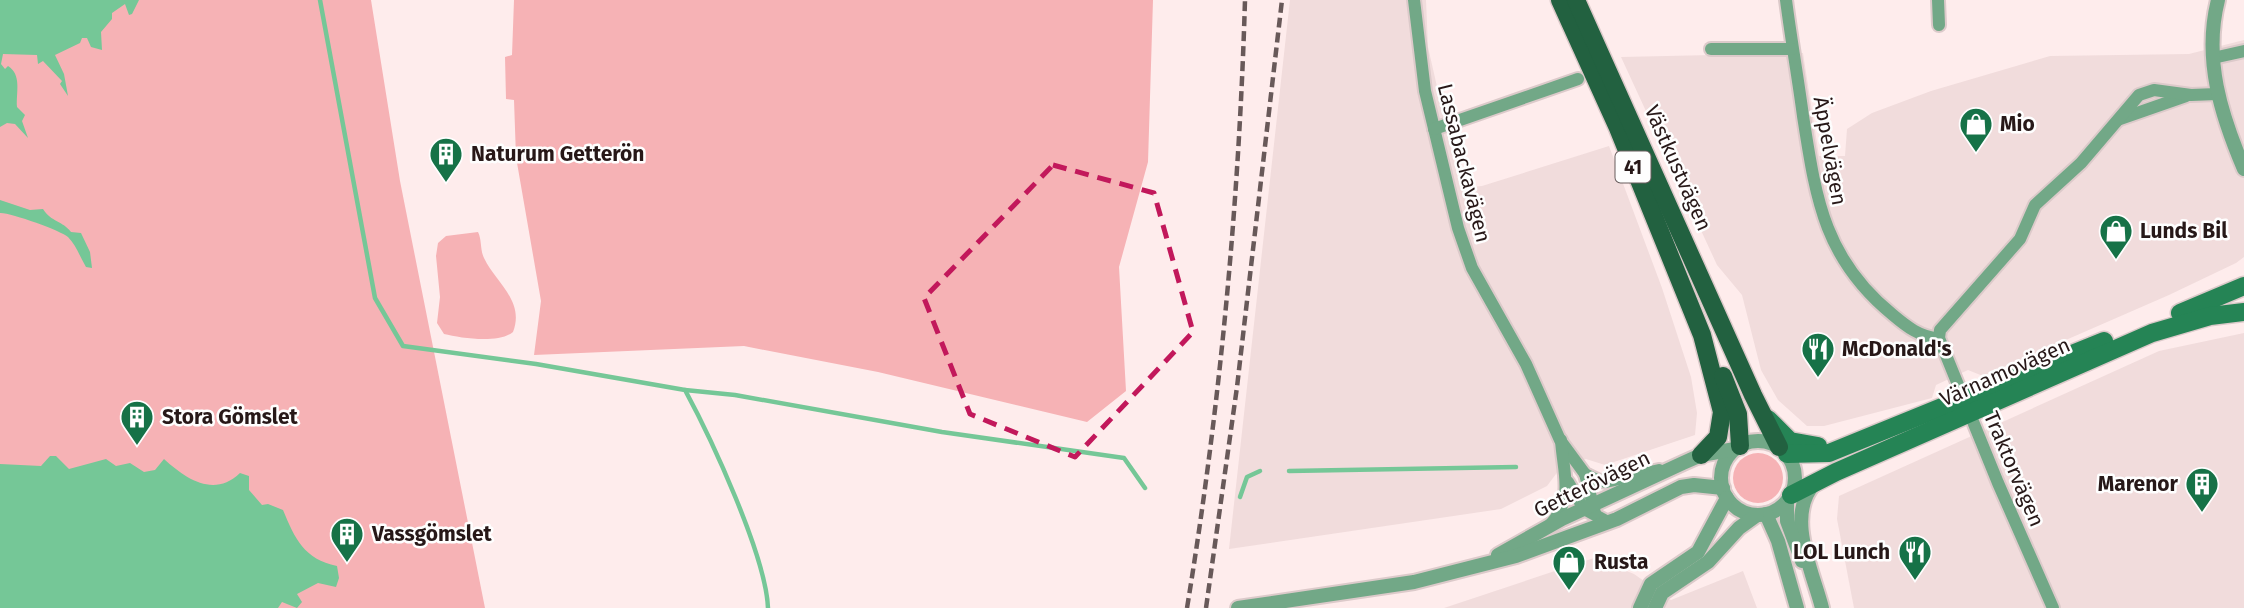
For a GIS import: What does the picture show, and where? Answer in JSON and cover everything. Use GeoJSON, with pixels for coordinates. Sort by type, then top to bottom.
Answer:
{"type":"FeatureCollection","features":[{"type":"Feature","properties":{"kind":"main road","name":"Västkustvägen"},"geometry":{"type":"LineString","coordinates":[[1560,0],[1604,95],[1702,335],[1735,401],[1737,448]]}},
{"type":"Feature","properties":{"kind":"main road","name":"Västkustvägen"},"geometry":{"type":"LineString","coordinates":[[1576,0],[1759,408]]}},
{"type":"Feature","properties":{"kind":"main road","name":"Värnamovägen"},"geometry":{"type":"LineString","coordinates":[[1789,498],[1966,405],[2244,286]]}},
{"type":"Feature","properties":{"kind":"main road","name":"Värnamovägen"},"geometry":{"type":"LineString","coordinates":[[1759,408],[1782,435],[1805,446],[1843,442],[1966,405],[2152,333],[2210,316],[2244,312]]}},
{"type":"Feature","properties":{"kind":"main road","name":"Västkustvägen"},"geometry":{"type":"LineString","coordinates":[[1701,456],[1718,437],[1723,412],[1702,335]]}},
{"type":"Feature","properties":{"kind":"main road","name":"41"},"geometry":{"type":"LineString","coordinates":[[1759,408],[1783,451]]}},
{"type":"Feature","properties":{"kind":"main road","name":"Värnamovägen"},"geometry":{"type":"LineString","coordinates":[[1783,451],[1829,453],[1902,423]]}},
{"type":"Feature","properties":{"kind":"street","name":"Lassabackavägen"},"geometry":{"type":"LineString","coordinates":[[1414,0],[1419,60],[1452,210],[1472,268],[1526,364],[1560,440]]}},
{"type":"Feature","properties":{"kind":"street","name":"Äppelvägen"},"geometry":{"type":"LineString","coordinates":[[1786,0],[1814,186],[1830,239],[1862,288],[1915,331],[1940,338]]}},
{"type":"Feature","properties":{"kind":"street"},"geometry":{"type":"LineString","coordinates":[[1938,0],[1939,25]]}},
{"type":"Feature","properties":{"kind":"street"},"geometry":{"type":"LineString","coordinates":[[2218,0],[2213,58],[2217,94],[2244,169]]}},
{"type":"Feature","properties":{"kind":"street"},"geometry":{"type":"LineString","coordinates":[[1711,49],[1793,49]]}},
{"type":"Feature","properties":{"kind":"street"},"geometry":{"type":"LineString","coordinates":[[2213,58],[2244,51]]}},
{"type":"Feature","properties":{"kind":"street"},"geometry":{"type":"LineString","coordinates":[[1434,129],[1578,79]]}},
{"type":"Feature","properties":{"kind":"street"},"geometry":{"type":"LineString","coordinates":[[1940,338],[1946,320],[2020,239],[2035,205],[2081,163],[2120,119],[2190,95],[2217,94]]}},
{"type":"Feature","properties":{"kind":"street","name":"Traktorvägen"},"geometry":{"type":"LineString","coordinates":[[1940,338],[2053,608]]}},
{"type":"Feature","properties":{"kind":"street"},"geometry":{"type":"LineString","coordinates":[[1560,440],[1585,474],[1595,516]]}},
{"type":"Feature","properties":{"kind":"street"},"geometry":{"type":"LineString","coordinates":[[1549,526],[1563,508],[1567,482],[1560,440]]}},
{"type":"Feature","properties":{"kind":"street"},"geometry":{"type":"LineString","coordinates":[[1737,448],[1763,441],[1783,451]]}},
{"type":"Feature","properties":{"kind":"street","name":"Getterövägen"},"geometry":{"type":"LineString","coordinates":[[1242,607],[1414,582],[1516,556],[1595,516],[1683,463],[1737,448]]}},
{"type":"Feature","properties":{"kind":"street","name":"41"},"geometry":{"type":"LineString","coordinates":[[1725,493],[1725,463],[1737,448]]}},
{"type":"Feature","properties":{"kind":"street","name":"41"},"geometry":{"type":"LineString","coordinates":[[1783,451],[1796,479],[1789,498]]}},
{"type":"Feature","properties":{"kind":"street"},"geometry":{"type":"LineString","coordinates":[[1585,474],[1606,482],[1683,463]]}},
{"type":"Feature","properties":{"kind":"street"},"geometry":{"type":"LineString","coordinates":[[1567,482],[1595,516]]}},
{"type":"Feature","properties":{"kind":"street"},"geometry":{"type":"LineString","coordinates":[[1814,484],[1805,496],[1800,517],[1821,608]]}},
{"type":"Feature","properties":{"kind":"street","name":"Getterövägen"},"geometry":{"type":"LineString","coordinates":[[1471,568],[1549,526],[1595,516],[1681,487],[1693,485],[1725,493]]}},
{"type":"Feature","properties":{"kind":"street"},"geometry":{"type":"LineString","coordinates":[[1640,608],[1651,584],[1698,552],[1725,493],[1740,510],[1762,515],[1779,541],[1797,608]]}},
{"type":"Feature","properties":{"kind":"street"},"geometry":{"type":"LineString","coordinates":[[1789,498],[1787,521],[1821,608]]}},
{"type":"Feature","properties":{"kind":"street"},"geometry":{"type":"LineString","coordinates":[[1655,608],[1662,593],[1708,562],[1739,528],[1789,498]]}},
{"type":"Feature","properties":{"kind":"highlighted area"},"geometry":{"type":"Polygon","coordinates":[[[1053,165],[1154,193],[1193,332],[1075,457],[970,414],[924,298],[1053,165]]]}},
{"type":"Feature","properties":{"kind":"shaded area"},"geometry":{"type":"Polygon","coordinates":[[[0,0],[371,0],[400,181],[485,608],[0,608],[0,0]]]}},
{"type":"Feature","properties":{"kind":"shaded area"},"geometry":{"type":"Polygon","coordinates":[[[0,0],[139,0],[132,14],[129,15],[125,4],[112,13],[112,19],[101,32],[102,50],[91,47],[87,38],[82,38],[80,43],[55,55],[64,74],[68,96],[60,84],[62,81],[43,61],[38,64],[37,55],[3,54],[1,64],[5,69],[8,66],[17,79],[17,107],[25,115],[22,121],[28,138],[15,124],[7,123],[0,127],[0,0]]]}},
{"type":"Feature","properties":{"kind":"shaded area"},"geometry":{"type":"Polygon","coordinates":[[[514,0],[1153,0],[1148,162],[1119,267],[1126,391],[1087,422],[878,372],[744,346],[534,355],[541,301],[516,157],[514,100],[506,99],[505,57],[512,55],[514,0]]]}},
{"type":"Feature","properties":{"kind":"shaded area"},"geometry":{"type":"Polygon","coordinates":[[[1290,0],[1426,0],[1428,47],[1460,188],[1482,186],[1609,146],[1662,288],[1691,377],[1697,413],[1695,435],[1605,465],[1586,459],[1562,466],[1547,486],[1501,509],[1229,549],[1290,0]]]}},
{"type":"Feature","properties":{"kind":"shaded area"},"geometry":{"type":"Polygon","coordinates":[[[2244,40],[2244,257],[2169,295],[1983,376],[1968,370],[1936,385],[1932,398],[1824,426],[1807,426],[1778,400],[1761,370],[1742,295],[1717,265],[1621,57],[1803,53],[1819,156],[1845,156],[1847,129],[1872,113],[1931,91],[2050,56],[2189,54],[2244,40]]]}},
{"type":"Feature","properties":{"kind":"shaded area"},"geometry":{"type":"Polygon","coordinates":[[[0,200],[30,210],[43,209],[71,232],[81,233],[90,252],[92,268],[86,267],[68,237],[35,222],[0,213],[0,200]]]}},
{"type":"Feature","properties":{"kind":"shaded area"},"geometry":{"type":"Polygon","coordinates":[[[478,232],[484,258],[508,293],[515,311],[513,332],[498,338],[469,338],[444,334],[437,323],[440,297],[436,256],[438,243],[446,236],[478,232]]]}},
{"type":"Feature","properties":{"kind":"shaded area"},"geometry":{"type":"Polygon","coordinates":[[[2244,333],[2244,608],[1854,608],[1837,519],[1839,496],[2159,351],[2244,333]]]}},
{"type":"Feature","properties":{"kind":"shaded area"},"geometry":{"type":"Polygon","coordinates":[[[1758,453],[1776,460],[1783,478],[1776,496],[1758,503],[1740,496],[1733,478],[1740,460],[1758,453]]]}},
{"type":"Feature","properties":{"kind":"shaded area"},"geometry":{"type":"Polygon","coordinates":[[[50,456],[56,456],[69,469],[106,459],[116,466],[130,463],[144,472],[155,470],[164,459],[191,479],[210,485],[230,480],[240,473],[249,476],[249,490],[262,505],[268,504],[283,510],[302,546],[316,558],[337,566],[339,578],[336,587],[318,583],[297,594],[302,602],[297,608],[282,602],[278,608],[0,608],[0,464],[41,466],[50,456]]]}},
{"type":"Feature","properties":{"kind":"shaded area"},"geometry":{"type":"Polygon","coordinates":[[[1594,558],[1634,574],[1671,600],[1743,571],[1757,608],[1444,608],[1594,558]]]}},
{"type":"Feature","properties":{"kind":"waterway"},"geometry":{"type":"LineString","coordinates":[[320,0],[375,298],[403,346],[536,364],[685,390],[709,437],[748,529],[765,586],[768,608]]}},
{"type":"Feature","properties":{"kind":"waterway"},"geometry":{"type":"LineString","coordinates":[[685,390],[735,395],[942,432],[1124,458],[1145,488]]}},
{"type":"Feature","properties":{"kind":"waterway"},"geometry":{"type":"LineString","coordinates":[[1289,471],[1516,467]]}},
{"type":"Feature","properties":{"kind":"waterway"},"geometry":{"type":"LineString","coordinates":[[1240,497],[1247,477],[1260,471]]}},
{"type":"Feature","properties":{"kind":"railway"},"geometry":{"type":"LineString","coordinates":[[1187,608],[1209,457],[1226,305],[1238,152],[1245,0]]}},
{"type":"Feature","properties":{"kind":"railway"},"geometry":{"type":"LineString","coordinates":[[1206,608],[1237,387],[1282,0]]}},
{"type":"Feature","properties":{"kind":"place","name":"Mio"},"geometry":{"type":"Point","coordinates":[1976,154]}},
{"type":"Feature","properties":{"kind":"place","name":"Naturum Getterön"},"geometry":{"type":"Point","coordinates":[446,184]}},
{"type":"Feature","properties":{"kind":"place","name":"Lunds Bil"},"geometry":{"type":"Point","coordinates":[2116,261]}},
{"type":"Feature","properties":{"kind":"place","name":"McDonald's"},"geometry":{"type":"Point","coordinates":[1818,379]}},
{"type":"Feature","properties":{"kind":"place","name":"Stora Gömslet"},"geometry":{"type":"Point","coordinates":[137,447]}},
{"type":"Feature","properties":{"kind":"place","name":"Marenor"},"geometry":{"type":"Point","coordinates":[2202,514]}},
{"type":"Feature","properties":{"kind":"place","name":"Vassgömslet"},"geometry":{"type":"Point","coordinates":[347,564]}},
{"type":"Feature","properties":{"kind":"place","name":"LOL Lunch"},"geometry":{"type":"Point","coordinates":[1915,582]}},
{"type":"Feature","properties":{"kind":"place","name":"Rusta"},"geometry":{"type":"Point","coordinates":[1569,592]}}]}
